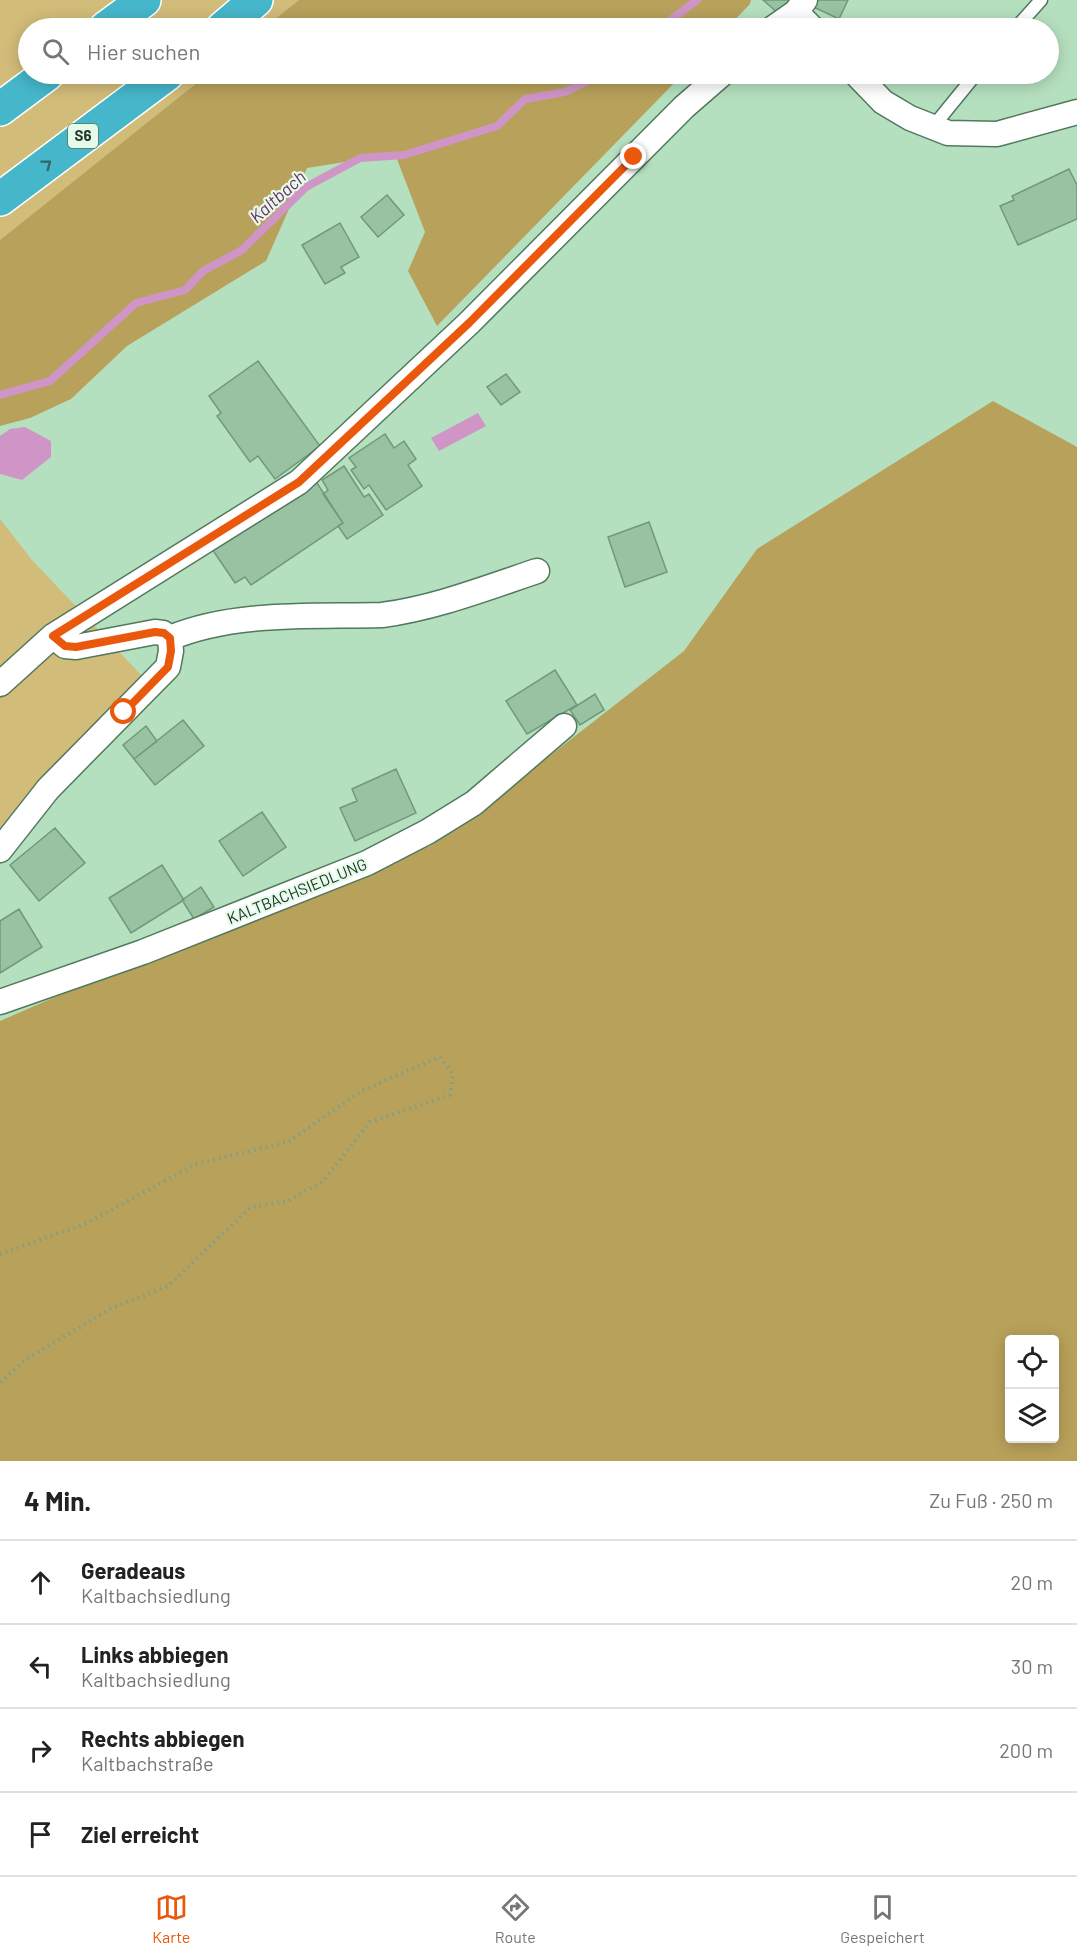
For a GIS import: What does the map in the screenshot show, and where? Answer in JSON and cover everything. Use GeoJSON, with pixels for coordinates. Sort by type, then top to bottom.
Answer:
{"type":"FeatureCollection","features":[{"type":"Feature","properties":{"kind":"highway"},"geometry":{"type":"LineString","coordinates":[[120,18],[144,0]]}},
{"type":"Feature","properties":{"kind":"highway"},"geometry":{"type":"LineString","coordinates":[[235,18],[256,0]]}},
{"type":"Feature","properties":{"kind":"highway"},"geometry":{"type":"LineString","coordinates":[[0,109],[33,84]]}},
{"type":"Feature","properties":{"kind":"highway","name":"S6"},"geometry":{"type":"LineString","coordinates":[[0,199],[154,84]]}},
{"type":"Feature","properties":{"kind":"street"},"geometry":{"type":"LineString","coordinates":[[0,684],[53,636],[299,482],[469,323],[684,107],[710,84]]}},
{"type":"Feature","properties":{"kind":"street"},"geometry":{"type":"LineString","coordinates":[[866,84],[883,102],[910,118],[948,133],[997,134],[1077,112]]}},
{"type":"Feature","properties":{"kind":"street"},"geometry":{"type":"LineString","coordinates":[[170,638],[184,632],[241,620],[382,615],[405,612],[428,607],[537,571]]}},
{"type":"Feature","properties":{"kind":"street"},"geometry":{"type":"LineString","coordinates":[[0,850],[48,789],[168,667],[171,651],[170,638],[164,633],[155,632],[76,647],[65,646],[53,636]]}},
{"type":"Feature","properties":{"kind":"street","name":"KALTBACHSIEDLUNG"},"geometry":{"type":"LineString","coordinates":[[0,1002],[143,952],[367,863],[427,832],[474,803],[564,726]]}},
{"type":"Feature","properties":{"kind":"lane"},"geometry":{"type":"LineString","coordinates":[[1025,18],[1041,0]]}},
{"type":"Feature","properties":{"kind":"lane"},"geometry":{"type":"LineString","coordinates":[[932,128],[968,84]]}},
{"type":"Feature","properties":{"kind":"path"},"geometry":{"type":"LineString","coordinates":[[0,1254],[87,1223],[196,1164],[288,1142],[363,1090],[440,1057],[453,1074],[450,1095],[370,1122],[322,1182],[288,1201],[251,1207],[168,1286],[111,1310],[25,1360],[0,1383]]}},
{"type":"Feature","properties":{"kind":"shaded area"},"geometry":{"type":"Polygon","coordinates":[[[0,0],[299,0],[276,18],[18,18],[18,84],[195,84],[0,240],[0,0]]]}},
{"type":"Feature","properties":{"kind":"shaded area"},"geometry":{"type":"Polygon","coordinates":[[[299,0],[751,0],[737,18],[276,18],[299,0]]]}},
{"type":"Feature","properties":{"kind":"shaded area"},"geometry":{"type":"Polygon","coordinates":[[[195,84],[673,84],[437,326],[408,271],[425,232],[395,154],[307,168],[266,261],[127,346],[71,399],[30,418],[0,426],[0,240],[195,84]]]}},
{"type":"Feature","properties":{"kind":"shaded area"},"geometry":{"type":"Polygon","coordinates":[[[993,401],[1077,447],[1077,1461],[0,1461],[0,1021],[179,943],[430,846],[479,811],[684,651],[757,549],[993,401]]]}},
{"type":"Feature","properties":{"kind":"shaded area"},"geometry":{"type":"Polygon","coordinates":[[[478,413],[486,426],[439,451],[431,438],[478,413]]]}},
{"type":"Feature","properties":{"kind":"shaded area"},"geometry":{"type":"Polygon","coordinates":[[[25,427],[51,441],[51,457],[22,480],[0,474],[0,436],[10,429],[25,427]]]}},
{"type":"Feature","properties":{"kind":"shaded area"},"geometry":{"type":"Polygon","coordinates":[[[0,519],[32,560],[144,678],[0,837],[0,519]]]}},
{"type":"Feature","properties":{"kind":"building"},"geometry":{"type":"Polygon","coordinates":[[[763,0],[792,0],[780,15],[763,0]]]}},
{"type":"Feature","properties":{"kind":"building"},"geometry":{"type":"Polygon","coordinates":[[[814,0],[848,0],[839,18],[811,6],[814,0]]]}},
{"type":"Feature","properties":{"kind":"building"},"geometry":{"type":"Polygon","coordinates":[[[1069,169],[1077,185],[1077,219],[1018,245],[1000,206],[1014,200],[1012,196],[1069,169]]]}},
{"type":"Feature","properties":{"kind":"building"},"geometry":{"type":"Polygon","coordinates":[[[387,195],[404,215],[378,237],[361,217],[387,195]]]}},
{"type":"Feature","properties":{"kind":"building"},"geometry":{"type":"Polygon","coordinates":[[[340,223],[359,257],[341,267],[345,273],[325,284],[302,245],[340,223]]]}},
{"type":"Feature","properties":{"kind":"building"},"geometry":{"type":"Polygon","coordinates":[[[258,361],[320,446],[275,479],[258,456],[250,462],[217,416],[221,413],[209,396],[258,361]]]}},
{"type":"Feature","properties":{"kind":"building"},"geometry":{"type":"Polygon","coordinates":[[[506,374],[520,392],[501,405],[487,387],[506,374]]]}},
{"type":"Feature","properties":{"kind":"building"},"geometry":{"type":"Polygon","coordinates":[[[385,434],[394,448],[404,441],[416,459],[408,465],[422,486],[386,510],[369,485],[364,489],[351,470],[356,467],[349,458],[385,434]]]}},
{"type":"Feature","properties":{"kind":"building"},"geometry":{"type":"Polygon","coordinates":[[[344,466],[364,497],[369,494],[383,515],[347,539],[338,526],[343,523],[323,494],[328,490],[322,480],[344,466]]]}},
{"type":"Feature","properties":{"kind":"building"},"geometry":{"type":"Polygon","coordinates":[[[315,480],[343,523],[251,585],[245,577],[235,583],[212,549],[315,480]]]}},
{"type":"Feature","properties":{"kind":"building"},"geometry":{"type":"Polygon","coordinates":[[[649,522],[667,572],[625,587],[608,537],[649,522]]]}},
{"type":"Feature","properties":{"kind":"building"},"geometry":{"type":"Polygon","coordinates":[[[555,670],[577,705],[527,734],[506,701],[555,670]]]}},
{"type":"Feature","properties":{"kind":"building"},"geometry":{"type":"Polygon","coordinates":[[[595,694],[604,710],[580,725],[570,710],[595,694]]]}},
{"type":"Feature","properties":{"kind":"building"},"geometry":{"type":"Polygon","coordinates":[[[183,720],[204,746],[155,785],[134,759],[183,720]]]}},
{"type":"Feature","properties":{"kind":"building"},"geometry":{"type":"Polygon","coordinates":[[[146,726],[157,741],[134,759],[123,745],[146,726]]]}},
{"type":"Feature","properties":{"kind":"building"},"geometry":{"type":"Polygon","coordinates":[[[396,769],[416,813],[355,841],[340,808],[357,801],[352,789],[396,769]]]}},
{"type":"Feature","properties":{"kind":"building"},"geometry":{"type":"Polygon","coordinates":[[[262,812],[286,847],[243,876],[219,841],[262,812]]]}},
{"type":"Feature","properties":{"kind":"building"},"geometry":{"type":"Polygon","coordinates":[[[55,828],[85,863],[39,901],[10,865],[55,828]]]}},
{"type":"Feature","properties":{"kind":"building"},"geometry":{"type":"Polygon","coordinates":[[[162,865],[184,900],[131,933],[109,898],[162,865]]]}},
{"type":"Feature","properties":{"kind":"building"},"geometry":{"type":"Polygon","coordinates":[[[201,887],[214,907],[194,919],[182,900],[201,887]]]}},
{"type":"Feature","properties":{"kind":"building"},"geometry":{"type":"Polygon","coordinates":[[[19,909],[42,947],[0,973],[0,921],[19,909]]]}},
{"type":"Feature","properties":{"kind":"waterway","name":"Kaltbach"},"geometry":{"type":"LineString","coordinates":[[673,18],[697,0]]}},
{"type":"Feature","properties":{"kind":"waterway","name":"Kaltbach"},"geometry":{"type":"LineString","coordinates":[[0,395],[50,381],[136,303],[185,290],[203,271],[242,250],[306,187],[360,158],[404,155],[497,126],[525,99],[565,92],[581,84]]}},
{"type":"Feature","properties":{"kind":"route"},"geometry":{"type":"LineString","coordinates":[[124,712],[168,667],[171,651],[170,638],[164,633],[155,632],[76,647],[65,646],[53,636],[299,482],[469,323],[634,157]]}}]}
